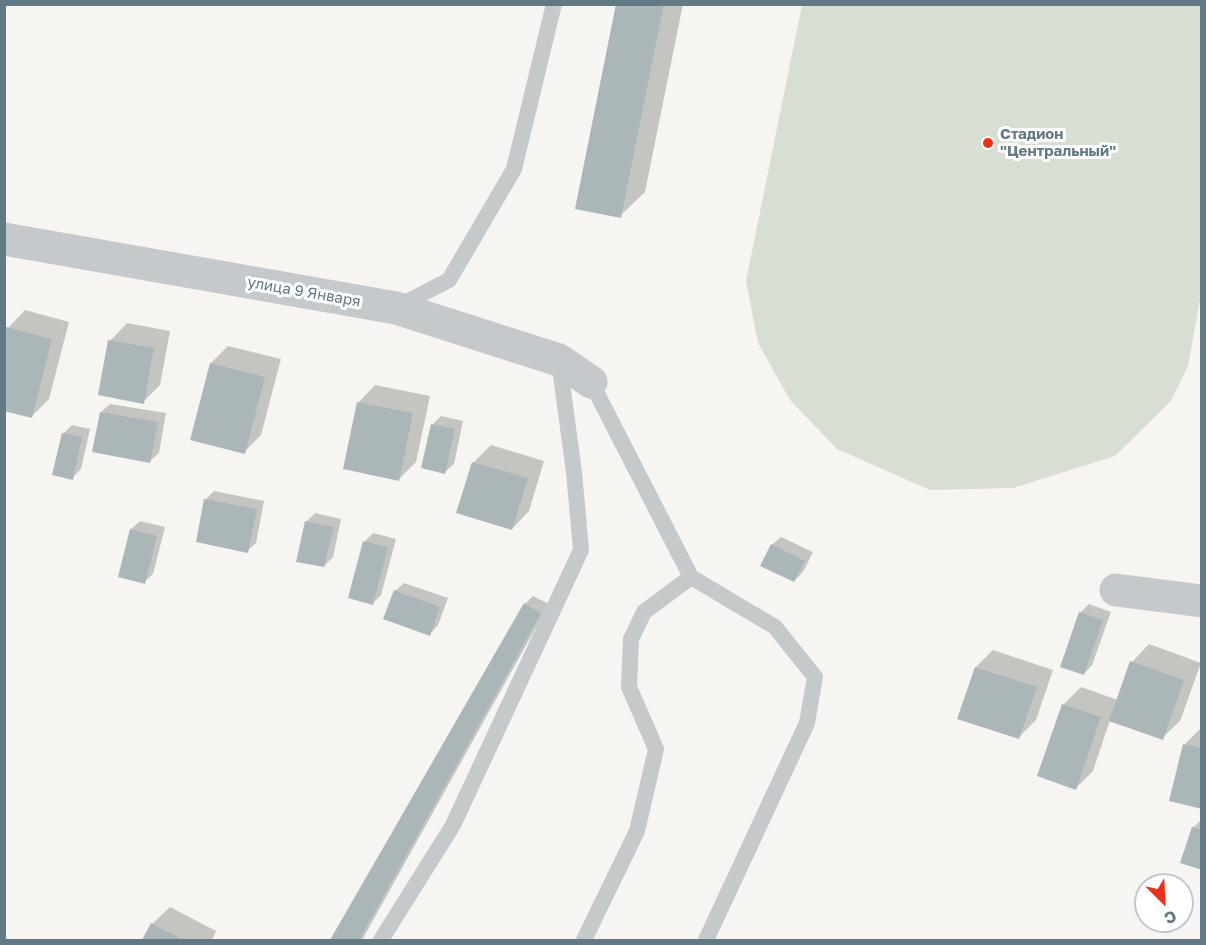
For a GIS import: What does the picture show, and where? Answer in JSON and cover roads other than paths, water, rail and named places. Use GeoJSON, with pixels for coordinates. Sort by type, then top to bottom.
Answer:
{"type":"FeatureCollection","features":[{"type":"Feature","properties":{"kind":"street","name":"улица 9 Января"},"geometry":{"type":"LineString","coordinates":[[4,239],[396,308],[559,360],[591,382]]}},
{"type":"Feature","properties":{"kind":"street"},"geometry":{"type":"LineString","coordinates":[[1116,590],[1202,601]]}},
{"type":"Feature","properties":{"kind":"lane"},"geometry":{"type":"LineString","coordinates":[[396,308],[449,280],[514,169],[554,4]]}},
{"type":"Feature","properties":{"kind":"lane"},"geometry":{"type":"LineString","coordinates":[[381,940],[453,825],[581,550],[574,472],[559,360]]}},
{"type":"Feature","properties":{"kind":"lane"},"geometry":{"type":"LineString","coordinates":[[591,382],[691,578],[776,627],[815,676],[807,723],[706,940]]}},
{"type":"Feature","properties":{"kind":"lane"},"geometry":{"type":"LineString","coordinates":[[584,940],[637,831],[656,749],[629,687],[631,639],[644,612],[691,578]]}},
{"type":"Feature","properties":{"kind":"place","name":"Стадион \"Центральный\""},"geometry":{"type":"Point","coordinates":[988,143]}}]}
